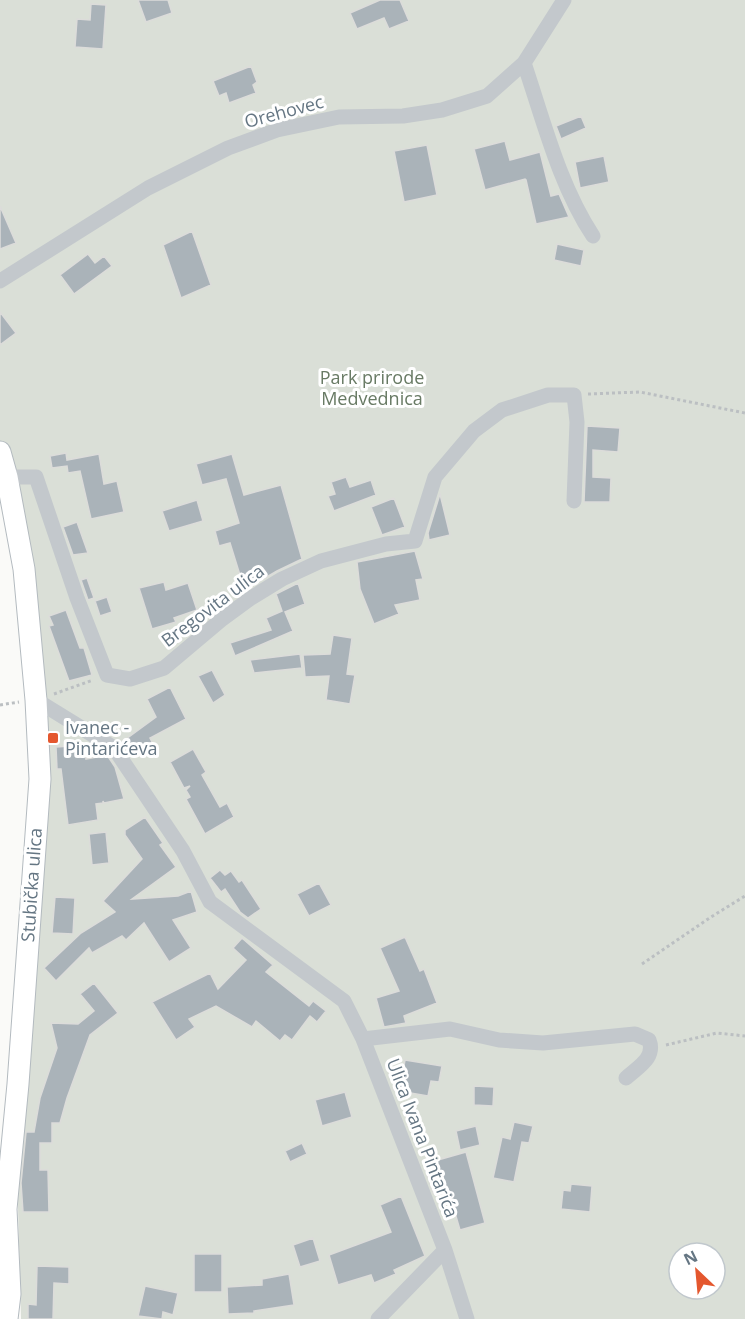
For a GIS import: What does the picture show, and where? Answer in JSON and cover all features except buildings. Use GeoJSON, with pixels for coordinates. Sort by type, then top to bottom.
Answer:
{"type":"FeatureCollection","features":[{"type":"Feature","properties":{"kind":"main road","name":"Stubička ulica"},"geometry":{"type":"LineString","coordinates":[[0,452],[24,568],[36,700],[40,779],[18,1084],[6,1209],[10,1294],[7,1319]]}},
{"type":"Feature","properties":{"kind":"street","name":"Orehovec"},"geometry":{"type":"LineString","coordinates":[[0,281],[148,188],[228,148],[277,130],[339,117],[403,116],[442,110],[487,96],[524,63],[564,0]]}},
{"type":"Feature","properties":{"kind":"street"},"geometry":{"type":"LineString","coordinates":[[524,63],[565,184],[593,236]]}},
{"type":"Feature","properties":{"kind":"street","name":"Bregovita ulica"},"geometry":{"type":"LineString","coordinates":[[107,675],[130,679],[164,668],[251,598],[282,579],[321,561],[386,544],[415,541],[435,477],[474,431],[502,410],[548,395],[574,395]]}},
{"type":"Feature","properties":{"kind":"street"},"geometry":{"type":"LineString","coordinates":[[574,395],[577,422],[574,501]]}},
{"type":"Feature","properties":{"kind":"street"},"geometry":{"type":"LineString","coordinates":[[7,477],[36,477],[77,598],[107,675]]}},
{"type":"Feature","properties":{"kind":"street","name":"Ulica Ivana Pintarića"},"geometry":{"type":"LineString","coordinates":[[36,700],[114,748],[183,851],[210,902],[344,1001],[363,1039],[445,1250],[467,1319]]}},
{"type":"Feature","properties":{"kind":"street","name":"Ulica Ivana Pintarića"},"geometry":{"type":"LineString","coordinates":[[363,1039],[450,1029],[499,1040],[543,1043],[636,1034],[649,1040],[652,1048]]}},
{"type":"Feature","properties":{"kind":"street"},"geometry":{"type":"LineString","coordinates":[[626,1078],[649,1058],[652,1048]]}},
{"type":"Feature","properties":{"kind":"street"},"geometry":{"type":"LineString","coordinates":[[378,1319],[445,1250]]}},
{"type":"Feature","properties":{"kind":"path"},"geometry":{"type":"LineString","coordinates":[[574,395],[640,392],[745,413]]}},
{"type":"Feature","properties":{"kind":"path"},"geometry":{"type":"LineString","coordinates":[[36,700],[107,675]]}},
{"type":"Feature","properties":{"kind":"path"},"geometry":{"type":"LineString","coordinates":[[642,964],[745,896]]}},
{"type":"Feature","properties":{"kind":"path"},"geometry":{"type":"LineString","coordinates":[[652,1048],[717,1033],[745,1036]]}},
{"type":"Feature","properties":{"kind":"green space","name":"Park prirode Medvednica"},"geometry":{"type":"Polygon","coordinates":[[[0,0],[745,0],[745,1319],[21,1319],[15,1097],[38,809],[24,569],[0,474],[0,0]]]}},
{"type":"Feature","properties":{"kind":"place","name":"Ivanec - Pintarićeva"},"geometry":{"type":"Point","coordinates":[53,738]}}]}
